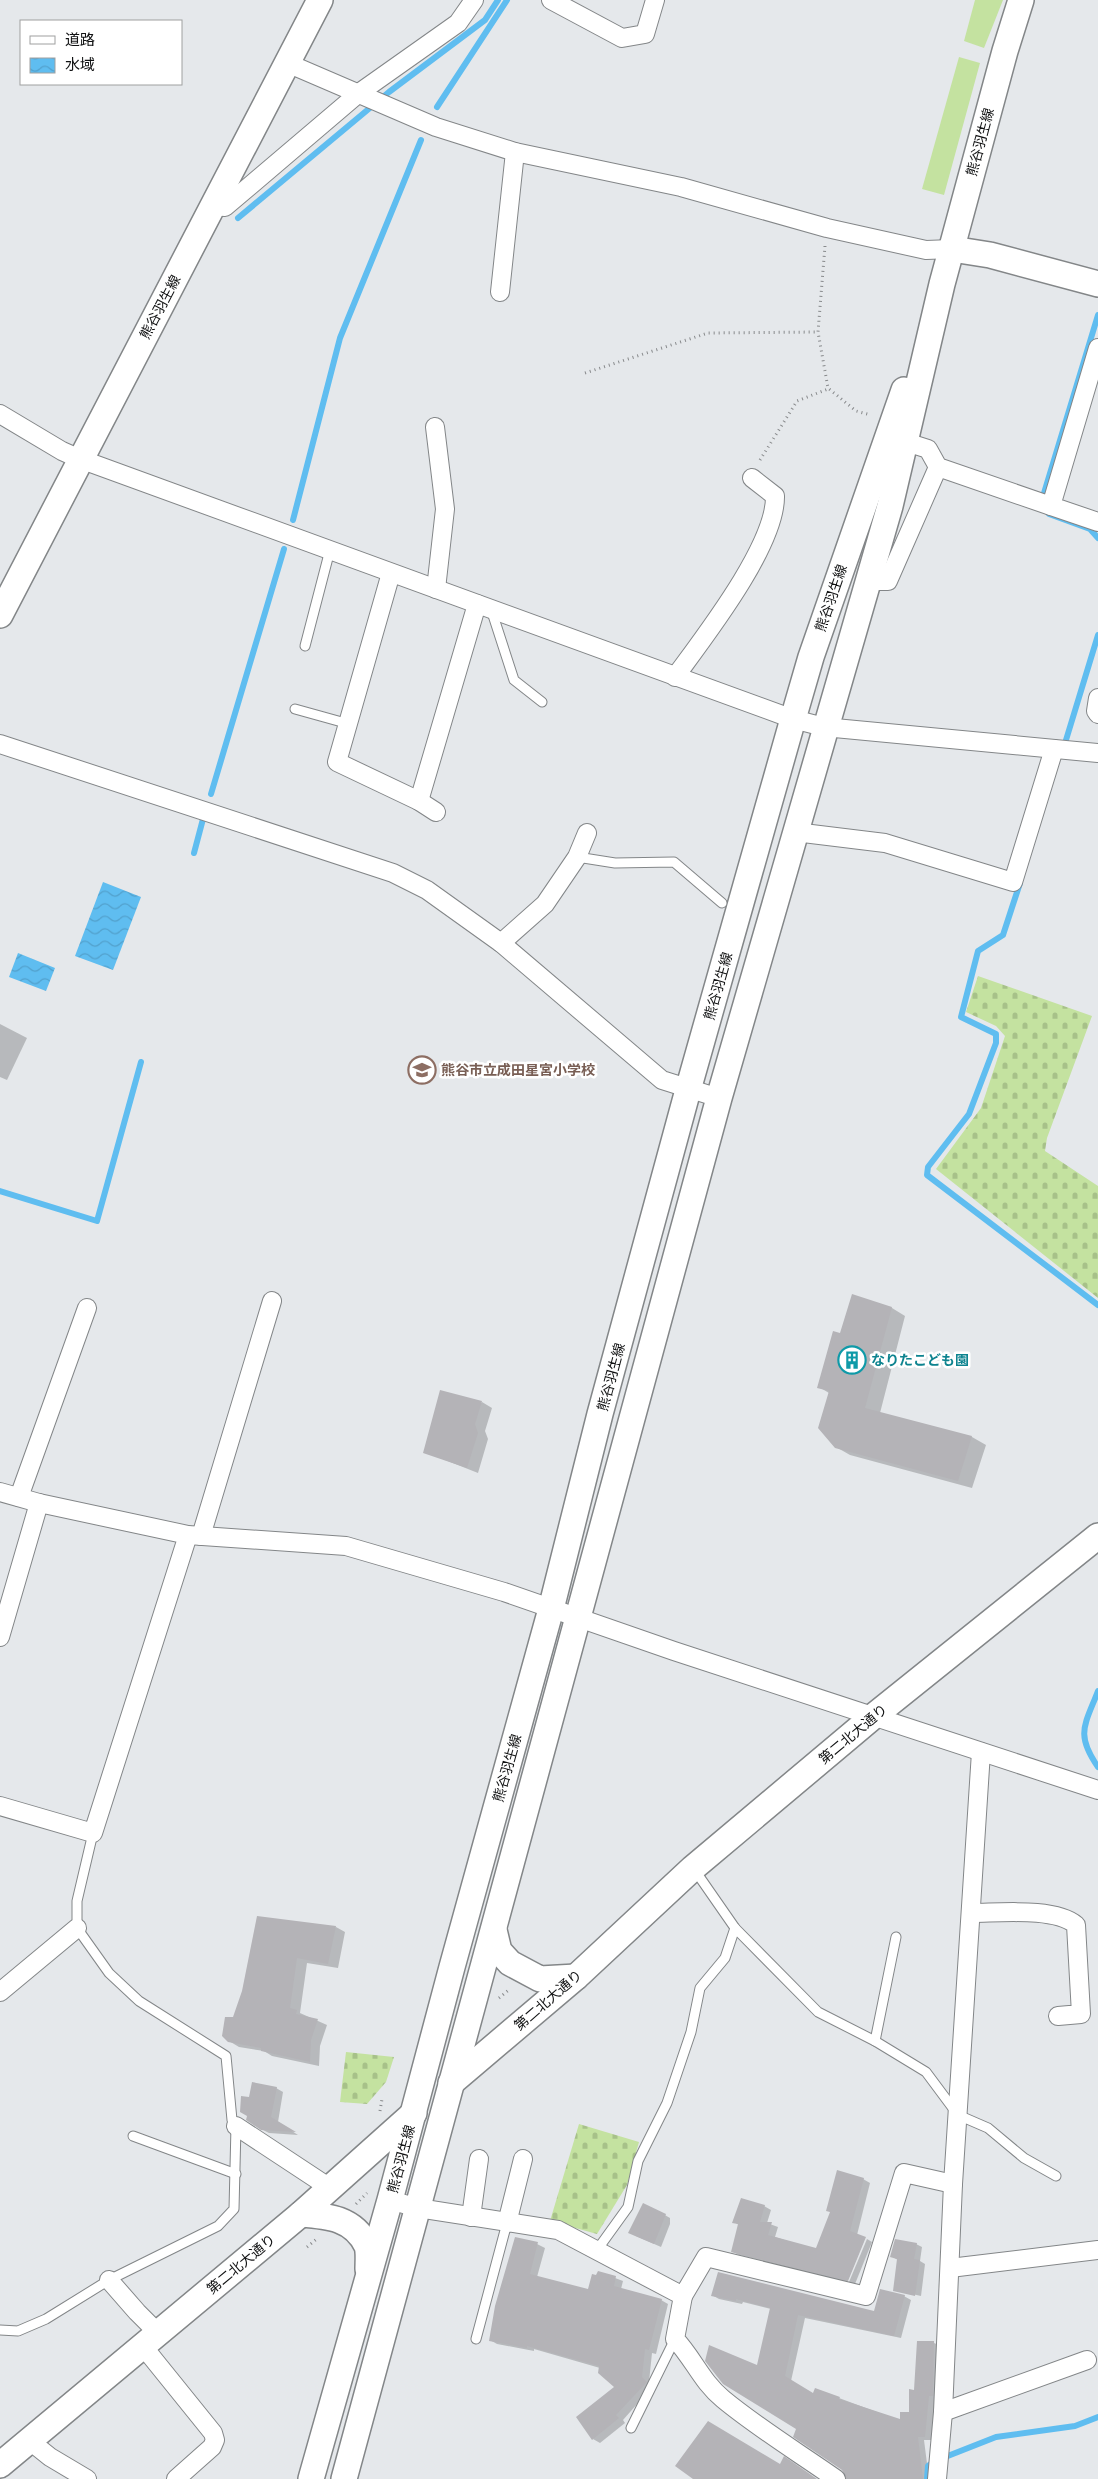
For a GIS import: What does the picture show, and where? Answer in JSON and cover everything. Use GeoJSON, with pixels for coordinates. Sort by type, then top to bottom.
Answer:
{"type":"FeatureCollection","features":[{"type":"Feature","properties":{"kind":"main road","name":"熊谷羽生線"},"geometry":{"type":"LineString","coordinates":[[0,615],[320,0]]}},
{"type":"Feature","properties":{"kind":"main road","name":"熊谷羽生線"},"geometry":{"type":"LineString","coordinates":[[344,2479],[719,1098],[824,727],[868,581],[906,442],[942,284],[1005,51],[1021,0]]}},
{"type":"Feature","properties":{"kind":"main road"},"geometry":{"type":"LineString","coordinates":[[952,249],[990,255],[1098,284]]}},
{"type":"Feature","properties":{"kind":"main road","name":"熊谷羽生線"},"geometry":{"type":"LineString","coordinates":[[311,2479],[390,2200],[551,1609],[603,1406],[688,1090],[810,657],[942,284]]}},
{"type":"Feature","properties":{"kind":"main road","name":"第二北大通り"},"geometry":{"type":"LineString","coordinates":[[0,2465],[301,2214],[412,2115],[576,1977],[693,1868],[875,1716],[1098,1536]]}},
{"type":"Feature","properties":{"kind":"main road"},"geometry":{"type":"LineString","coordinates":[[494,1930],[499,1951],[510,1963],[540,1979],[576,1977]]}},
{"type":"Feature","properties":{"kind":"main road"},"geometry":{"type":"LineString","coordinates":[[301,2214],[338,2218],[355,2230],[368,2247],[368,2277]]}},
{"type":"Feature","properties":{"kind":"street"},"geometry":{"type":"LineString","coordinates":[[213,206],[225,207],[361,94],[458,23],[474,0]]}},
{"type":"Feature","properties":{"kind":"street"},"geometry":{"type":"LineString","coordinates":[[551,0],[622,38],[645,34],[655,0]]}},
{"type":"Feature","properties":{"kind":"street"},"geometry":{"type":"LineString","coordinates":[[287,63],[436,127],[515,152],[681,187],[827,228],[926,250],[952,249]]}},
{"type":"Feature","properties":{"kind":"street"},"geometry":{"type":"LineString","coordinates":[[500,292],[515,152]]}},
{"type":"Feature","properties":{"kind":"street"},"geometry":{"type":"LineString","coordinates":[[1051,506],[1098,348]]}},
{"type":"Feature","properties":{"kind":"street"},"geometry":{"type":"LineString","coordinates":[[0,414],[62,451],[80,459],[793,719],[824,727],[1098,753]]}},
{"type":"Feature","properties":{"kind":"street"},"geometry":{"type":"LineString","coordinates":[[435,427],[445,509],[436,589]]}},
{"type":"Feature","properties":{"kind":"street"},"geometry":{"type":"LineString","coordinates":[[906,442],[928,449],[938,467],[1098,522]]}},
{"type":"Feature","properties":{"kind":"street"},"geometry":{"type":"LineString","coordinates":[[868,581],[888,581],[938,467]]}},
{"type":"Feature","properties":{"kind":"street"},"geometry":{"type":"LineString","coordinates":[[675,677],[711,628],[745,574],[772,524],[775,496],[752,478]]}},
{"type":"Feature","properties":{"kind":"street"},"geometry":{"type":"LineString","coordinates":[[392,573],[337,762],[419,801],[436,812]]}},
{"type":"Feature","properties":{"kind":"street"},"geometry":{"type":"LineString","coordinates":[[419,801],[484,606]]}},
{"type":"Feature","properties":{"kind":"street"},"geometry":{"type":"LineString","coordinates":[[1098,698],[1096,711],[1098,714]]}},
{"type":"Feature","properties":{"kind":"street"},"geometry":{"type":"LineString","coordinates":[[0,744],[393,873],[427,890],[501,943],[662,1080],[688,1090],[719,1098]]}},
{"type":"Feature","properties":{"kind":"street"},"geometry":{"type":"LineString","coordinates":[[795,832],[885,843],[1013,882],[1054,749]]}},
{"type":"Feature","properties":{"kind":"street"},"geometry":{"type":"LineString","coordinates":[[501,943],[546,904],[577,858],[587,833]]}},
{"type":"Feature","properties":{"kind":"street"},"geometry":{"type":"LineString","coordinates":[[0,1806],[93,1834],[195,1535],[272,1301]]}},
{"type":"Feature","properties":{"kind":"street"},"geometry":{"type":"LineString","coordinates":[[19,1497],[87,1308]]}},
{"type":"Feature","properties":{"kind":"street"},"geometry":{"type":"LineString","coordinates":[[0,1492],[39,1503],[195,1535],[346,1546],[504,1592],[1098,1790]]}},
{"type":"Feature","properties":{"kind":"street"},"geometry":{"type":"LineString","coordinates":[[0,1637],[39,1503]]}},
{"type":"Feature","properties":{"kind":"street"},"geometry":{"type":"LineString","coordinates":[[938,2477],[943,2412],[953,2184],[981,1752]]}},
{"type":"Feature","properties":{"kind":"street"},"geometry":{"type":"LineString","coordinates":[[972,1913],[1051,1914],[1069,1918],[1076,1925],[1081,2014],[1058,2016]]}},
{"type":"Feature","properties":{"kind":"street"},"geometry":{"type":"LineString","coordinates":[[0,1992],[77,1928]]}},
{"type":"Feature","properties":{"kind":"street"},"geometry":{"type":"LineString","coordinates":[[236,2126],[330,2188]]}},
{"type":"Feature","properties":{"kind":"street"},"geometry":{"type":"LineString","coordinates":[[471,2217],[479,2158]]}},
{"type":"Feature","properties":{"kind":"street"},"geometry":{"type":"LineString","coordinates":[[507,2223],[523,2159]]}},
{"type":"Feature","properties":{"kind":"street"},"geometry":{"type":"LineString","coordinates":[[836,2479],[723,2399],[700,2376],[685,2350],[675,2339],[683,2296],[706,2257],[866,2296],[904,2172],[953,2184]]}},
{"type":"Feature","properties":{"kind":"street"},"geometry":{"type":"LineString","coordinates":[[390,2200],[418,2208],[558,2230],[683,2296]]}},
{"type":"Feature","properties":{"kind":"street"},"geometry":{"type":"LineString","coordinates":[[950,2268],[1098,2250]]}},
{"type":"Feature","properties":{"kind":"street"},"geometry":{"type":"LineString","coordinates":[[109,2280],[137,2312],[150,2339],[213,2433],[215,2440],[212,2447],[176,2479]]}},
{"type":"Feature","properties":{"kind":"street"},"geometry":{"type":"LineString","coordinates":[[943,2412],[1086,2360]]}},
{"type":"Feature","properties":{"kind":"street"},"geometry":{"type":"LineString","coordinates":[[30,2441],[50,2457],[87,2479]]}},
{"type":"Feature","properties":{"kind":"lane"},"geometry":{"type":"LineString","coordinates":[[305,646],[330,550]]}},
{"type":"Feature","properties":{"kind":"lane"},"geometry":{"type":"LineString","coordinates":[[484,606],[514,680],[542,702]]}},
{"type":"Feature","properties":{"kind":"lane"},"geometry":{"type":"LineString","coordinates":[[295,710],[349,724]]}},
{"type":"Feature","properties":{"kind":"lane"},"geometry":{"type":"LineString","coordinates":[[577,858],[615,863],[674,862],[722,903]]}},
{"type":"Feature","properties":{"kind":"lane"},"geometry":{"type":"LineString","coordinates":[[0,2330],[18,2331],[46,2319],[109,2280],[218,2226],[234,2209],[236,2126],[232,2120],[226,2056],[139,2002],[109,1972],[77,1928],[77,1900],[93,1834]]}},
{"type":"Feature","properties":{"kind":"lane"},"geometry":{"type":"LineString","coordinates":[[693,1868],[735,1928],[818,2012],[875,2041],[926,2072],[958,2115],[988,2128],[1024,2158],[1056,2176]]}},
{"type":"Feature","properties":{"kind":"lane"},"geometry":{"type":"LineString","coordinates":[[597,2250],[628,2207],[638,2161],[666,2103],[691,2032],[700,1988],[725,1958],[735,1928]]}},
{"type":"Feature","properties":{"kind":"lane"},"geometry":{"type":"LineString","coordinates":[[875,2041],[896,1937]]}},
{"type":"Feature","properties":{"kind":"lane"},"geometry":{"type":"LineString","coordinates":[[133,2136],[236,2174]]}},
{"type":"Feature","properties":{"kind":"lane"},"geometry":{"type":"LineString","coordinates":[[476,2339],[507,2223]]}},
{"type":"Feature","properties":{"kind":"lane"},"geometry":{"type":"LineString","coordinates":[[630,2428],[675,2339]]}},
{"type":"Feature","properties":{"kind":"path"},"geometry":{"type":"LineString","coordinates":[[827,228],[818,332],[829,389],[856,411],[893,421]]}},
{"type":"Feature","properties":{"kind":"path"},"geometry":{"type":"LineString","coordinates":[[585,373],[708,332],[818,332]]}},
{"type":"Feature","properties":{"kind":"path"},"geometry":{"type":"LineString","coordinates":[[752,478],[764,450],[797,401],[829,389]]}},
{"type":"Feature","properties":{"kind":"path"},"geometry":{"type":"LineString","coordinates":[[380,2111],[382,2099]]}},
{"type":"Feature","properties":{"kind":"path"},"geometry":{"type":"LineString","coordinates":[[307,2247],[322,2236]]}},
{"type":"Feature","properties":{"kind":"green space"},"geometry":{"type":"Polygon","coordinates":[[[975,0],[1003,0],[984,48],[964,41],[975,0]]]}},
{"type":"Feature","properties":{"kind":"green space"},"geometry":{"type":"Polygon","coordinates":[[[959,57],[980,63],[944,195],[922,189],[959,57]]]}},
{"type":"Feature","properties":{"kind":"green space"},"geometry":{"type":"Polygon","coordinates":[[[978,976],[1092,1016],[1047,1138],[1045,1151],[1098,1186],[1098,1298],[936,1169],[981,1108],[1005,1036],[996,1026],[966,1012],[978,976]]]}},
{"type":"Feature","properties":{"kind":"green space"},"geometry":{"type":"Polygon","coordinates":[[[346,2052],[394,2057],[386,2082],[367,2104],[340,2102],[346,2052]]]}},
{"type":"Feature","properties":{"kind":"green space"},"geometry":{"type":"Polygon","coordinates":[[[579,2124],[639,2142],[627,2185],[597,2234],[550,2221],[579,2124]]]}},
{"type":"Feature","properties":{"kind":"water"},"geometry":{"type":"Polygon","coordinates":[[[103,882],[141,897],[113,970],[75,956],[103,882]]]}},
{"type":"Feature","properties":{"kind":"water"},"geometry":{"type":"Polygon","coordinates":[[[18,953],[55,968],[46,991],[9,977],[18,953]]]}},
{"type":"Feature","properties":{"kind":"building","name":"なりたこども園"},"geometry":{"type":"Polygon","coordinates":[[[852,1294],[892,1307],[865,1408],[972,1436],[958,1481],[835,1448],[818,1428],[829,1391],[817,1388],[833,1331],[840,1333],[852,1294]]]}},
{"type":"Feature","properties":{"kind":"building"},"geometry":{"type":"Polygon","coordinates":[[[440,1390],[482,1401],[475,1424],[478,1433],[467,1468],[423,1453],[440,1390]]]}},
{"type":"Feature","properties":{"kind":"building"},"geometry":{"type":"Polygon","coordinates":[[[257,1916],[336,1926],[328,1964],[297,1958],[290,2008],[297,2010],[296,2014],[318,2019],[311,2040],[310,2062],[261,2051],[261,2048],[228,2042],[222,2036],[225,2017],[233,2017],[242,1991],[257,1916]]]}},
{"type":"Feature","properties":{"kind":"building"},"geometry":{"type":"Polygon","coordinates":[[[252,2082],[277,2087],[271,2117],[296,2132],[261,2130],[246,2120],[247,2116],[240,2112],[241,2096],[249,2097],[252,2082]]]}},
{"type":"Feature","properties":{"kind":"building"},"geometry":{"type":"Polygon","coordinates":[[[837,2170],[864,2178],[850,2231],[866,2237],[848,2281],[731,2252],[738,2224],[732,2223],[741,2198],[765,2205],[760,2222],[772,2222],[768,2235],[816,2248],[830,2212],[826,2211],[837,2170]]]}},
{"type":"Feature","properties":{"kind":"building"},"geometry":{"type":"Polygon","coordinates":[[[643,2203],[666,2214],[654,2244],[628,2233],[643,2203]]]}},
{"type":"Feature","properties":{"kind":"building"},"geometry":{"type":"Polygon","coordinates":[[[515,2237],[538,2242],[530,2274],[588,2289],[592,2274],[596,2275],[598,2271],[616,2276],[614,2286],[662,2299],[649,2350],[645,2349],[642,2377],[647,2382],[616,2415],[619,2418],[592,2440],[576,2417],[614,2387],[598,2373],[599,2366],[527,2346],[527,2348],[489,2341],[495,2306],[515,2237]]]}},
{"type":"Feature","properties":{"kind":"building"},"geometry":{"type":"Polygon","coordinates":[[[895,2239],[917,2243],[914,2259],[920,2260],[915,2296],[893,2291],[897,2259],[890,2257],[895,2239]]]}},
{"type":"Feature","properties":{"kind":"building"},"geometry":{"type":"Polygon","coordinates":[[[718,2272],[874,2311],[880,2289],[905,2295],[894,2336],[798,2315],[785,2376],[813,2393],[815,2388],[840,2397],[839,2399],[900,2419],[900,2412],[909,2412],[909,2389],[914,2390],[917,2341],[934,2341],[933,2396],[929,2396],[925,2437],[918,2437],[923,2479],[846,2479],[842,2470],[793,2437],[796,2429],[723,2384],[705,2361],[709,2345],[757,2365],[770,2308],[736,2299],[736,2301],[711,2296],[718,2272]]]}},
{"type":"Feature","properties":{"kind":"building"},"geometry":{"type":"Polygon","coordinates":[[[708,2421],[780,2464],[784,2456],[817,2479],[693,2479],[675,2466],[708,2421]]]}},
{"type":"Feature","properties":{"kind":"waterway"},"geometry":{"type":"LineString","coordinates":[[238,218],[389,92],[485,20],[498,0]]}},
{"type":"Feature","properties":{"kind":"waterway"},"geometry":{"type":"LineString","coordinates":[[437,107],[507,0]]}},
{"type":"Feature","properties":{"kind":"waterway"},"geometry":{"type":"LineString","coordinates":[[293,520],[340,338],[421,140]]}},
{"type":"Feature","properties":{"kind":"waterway"},"geometry":{"type":"LineString","coordinates":[[1044,493],[1098,315]]}},
{"type":"Feature","properties":{"kind":"waterway"},"geometry":{"type":"LineString","coordinates":[[1049,514],[1090,529],[1098,538]]}},
{"type":"Feature","properties":{"kind":"waterway"},"geometry":{"type":"LineString","coordinates":[[211,794],[284,549]]}},
{"type":"Feature","properties":{"kind":"waterway"},"geometry":{"type":"LineString","coordinates":[[1066,740],[1098,635]]}},
{"type":"Feature","properties":{"kind":"waterway"},"geometry":{"type":"LineString","coordinates":[[194,853],[203,819]]}},
{"type":"Feature","properties":{"kind":"waterway"},"geometry":{"type":"LineString","coordinates":[[1020,883],[1003,935],[978,951],[961,1017],[996,1034],[996,1043],[969,1114],[928,1167],[927,1175],[1098,1305]]}},
{"type":"Feature","properties":{"kind":"waterway"},"geometry":{"type":"LineString","coordinates":[[0,1191],[97,1221],[141,1062]]}},
{"type":"Feature","properties":{"kind":"waterway"},"geometry":{"type":"LineString","coordinates":[[1098,1691],[1084,1729],[1086,1746],[1098,1767]]}},
{"type":"Feature","properties":{"kind":"waterway"},"geometry":{"type":"LineString","coordinates":[[927,2479],[928,2466],[935,2461],[996,2437],[1075,2426],[1098,2417]]}},
{"type":"Feature","properties":{"kind":"place","name":"熊谷市立成田星宮小学校"},"geometry":{"type":"Point","coordinates":[422,1070]}},
{"type":"Feature","properties":{"kind":"place","name":"なりたこども園"},"geometry":{"type":"Point","coordinates":[852,1360]}}]}
